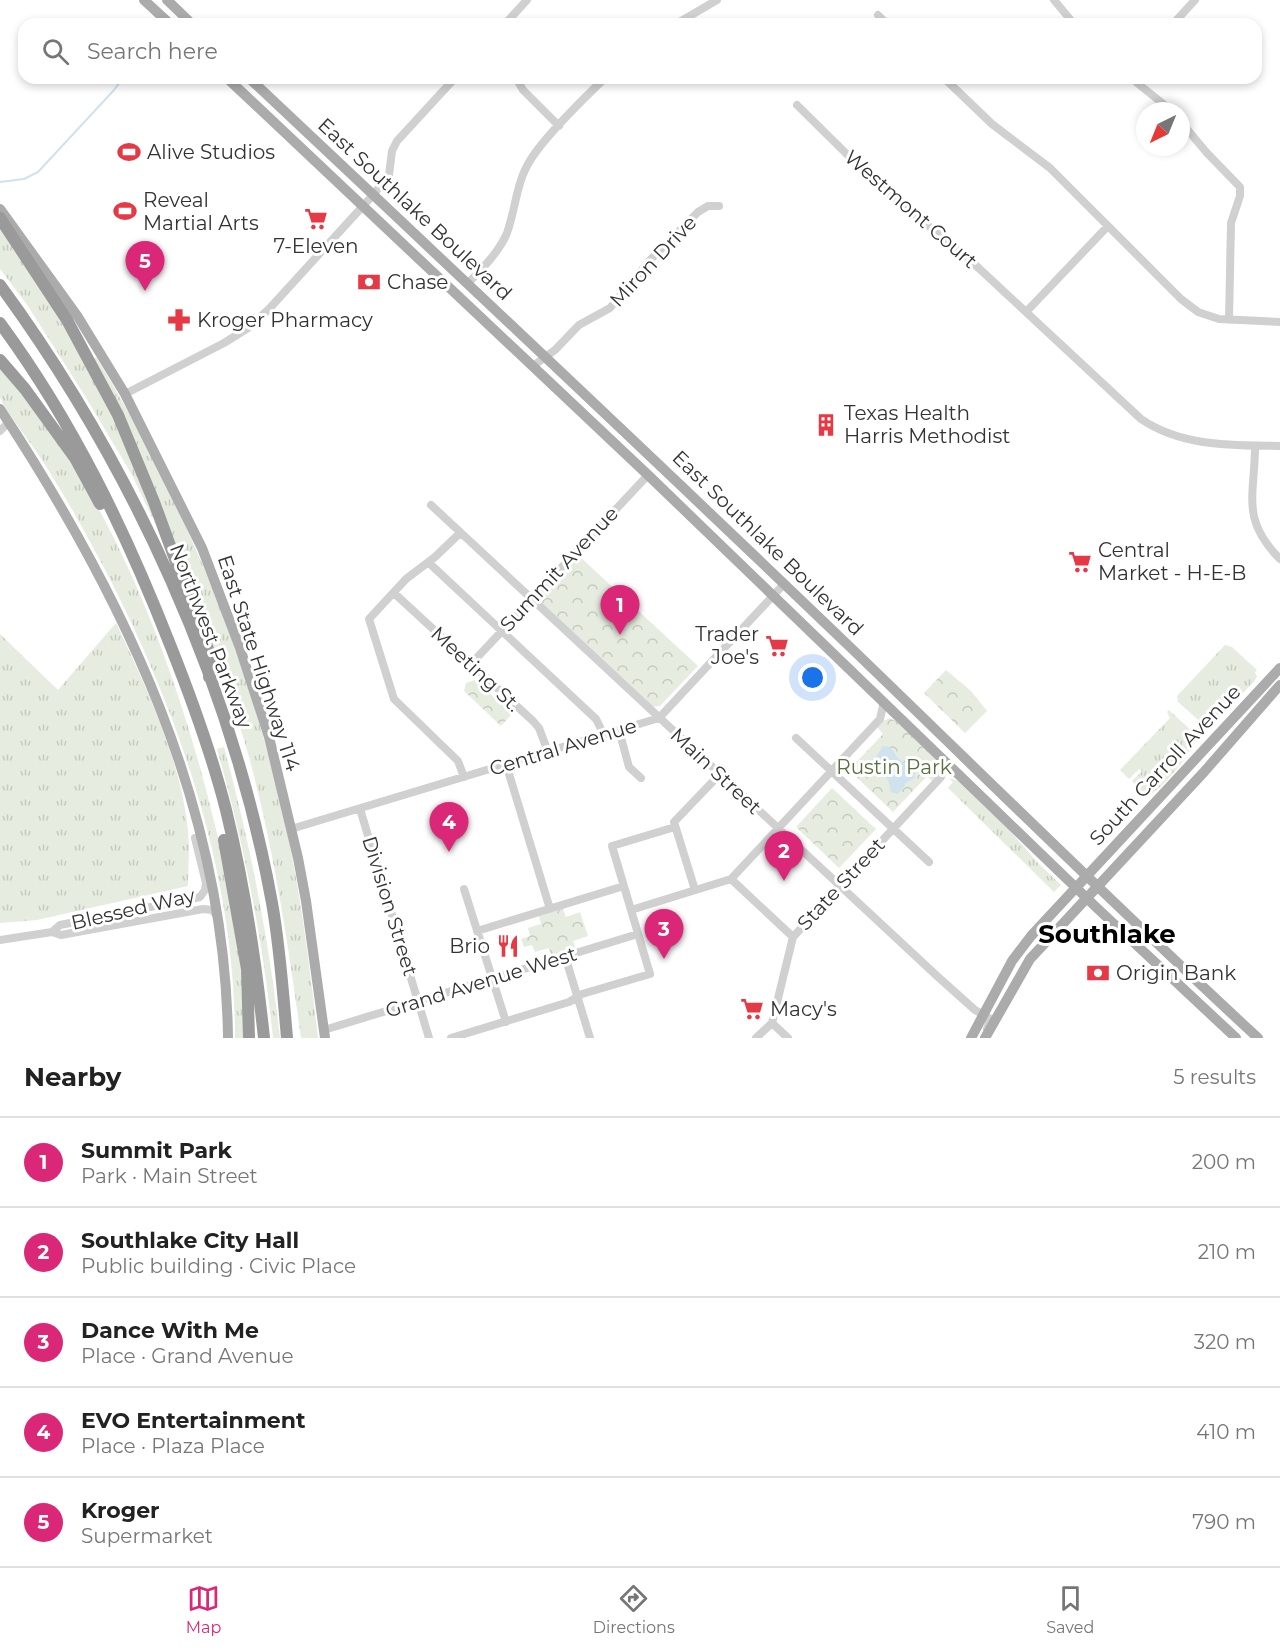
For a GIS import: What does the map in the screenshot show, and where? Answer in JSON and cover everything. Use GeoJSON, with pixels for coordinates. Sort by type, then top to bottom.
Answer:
{"type":"FeatureCollection","features":[{"type":"Feature","properties":{"kind":"highway"},"geometry":{"type":"LineString","coordinates":[[0,218],[67,321],[118,415],[154,502],[212,660],[209,678]]}},
{"type":"Feature","properties":{"kind":"highway","name":"Northwest Parkway"},"geometry":{"type":"LineString","coordinates":[[0,285],[43,346],[112,459],[179,599],[238,762],[258,837],[272,903],[287,1038]]}},
{"type":"Feature","properties":{"kind":"highway","name":"Northwest Parkway"},"geometry":{"type":"LineString","coordinates":[[0,323],[22,353],[71,431],[132,551],[180,669],[226,809],[244,899],[264,1038]]}},
{"type":"Feature","properties":{"kind":"highway"},"geometry":{"type":"LineString","coordinates":[[0,360],[25,389],[75,458],[118,541],[132,551]]}},
{"type":"Feature","properties":{"kind":"highway"},"geometry":{"type":"LineString","coordinates":[[226,809],[223,835],[247,969],[249,1038]]}},
{"type":"Feature","properties":{"kind":"highway"},"geometry":{"type":"LineString","coordinates":[[280,965],[289,977],[296,1038]]}},
{"type":"Feature","properties":{"kind":"main road"},"geometry":{"type":"LineString","coordinates":[[144,0],[164,18]]}},
{"type":"Feature","properties":{"kind":"main road"},"geometry":{"type":"LineString","coordinates":[[166,0],[186,18]]}},
{"type":"Feature","properties":{"kind":"main road","name":"East Southlake Boulevard"},"geometry":{"type":"LineString","coordinates":[[233,84],[648,475],[1086,897],[1236,1038]]}},
{"type":"Feature","properties":{"kind":"main road","name":"East Southlake Boulevard"},"geometry":{"type":"LineString","coordinates":[[255,84],[547,357],[1086,877],[1258,1038]]}},
{"type":"Feature","properties":{"kind":"main road","name":"East State Highway 114"},"geometry":{"type":"LineString","coordinates":[[0,209],[78,317],[125,394],[202,548],[240,648],[269,737],[310,921],[324,1034]]}},
{"type":"Feature","properties":{"kind":"main road"},"geometry":{"type":"LineString","coordinates":[[0,409],[85,547],[130,635],[176,752],[196,810],[219,919],[225,962],[228,1038]]}},
{"type":"Feature","properties":{"kind":"main road","name":"South Carroll Avenue"},"geometry":{"type":"LineString","coordinates":[[971,1038],[1016,956],[1031,936],[1211,741],[1237,714],[1278,678]]}},
{"type":"Feature","properties":{"kind":"main road","name":"South Carroll Avenue"},"geometry":{"type":"LineString","coordinates":[[985,1038],[1030,959],[1220,754],[1278,678]]}},
{"type":"Feature","properties":{"kind":"main road"},"geometry":{"type":"LineString","coordinates":[[1220,754],[1217,743],[1237,714]]}},
{"type":"Feature","properties":{"kind":"main road"},"geometry":{"type":"LineString","coordinates":[[1195,782],[1210,754],[1211,741]]}},
{"type":"Feature","properties":{"kind":"street"},"geometry":{"type":"LineString","coordinates":[[510,18],[527,0]]}},
{"type":"Feature","properties":{"kind":"street"},"geometry":{"type":"LineString","coordinates":[[684,18],[705,3],[717,0]]}},
{"type":"Feature","properties":{"kind":"street"},"geometry":{"type":"LineString","coordinates":[[1054,0],[1069,18]]}},
{"type":"Feature","properties":{"kind":"street"},"geometry":{"type":"LineString","coordinates":[[1178,18],[1195,0]]}},
{"type":"Feature","properties":{"kind":"street"},"geometry":{"type":"LineString","coordinates":[[878,15],[881,18]]}},
{"type":"Feature","properties":{"kind":"street"},"geometry":{"type":"LineString","coordinates":[[125,394],[234,338],[269,309],[374,195],[389,175],[392,151],[397,141],[449,84]]}},
{"type":"Feature","properties":{"kind":"street"},"geometry":{"type":"LineString","coordinates":[[520,84],[559,126]]}},
{"type":"Feature","properties":{"kind":"street"},"geometry":{"type":"LineString","coordinates":[[468,284],[500,248],[507,232],[520,181],[531,159],[599,84]]}},
{"type":"Feature","properties":{"kind":"street"},"geometry":{"type":"LineString","coordinates":[[950,84],[992,124],[1050,168],[1181,299],[1208,316],[1229,320],[1280,322]]}},
{"type":"Feature","properties":{"kind":"street"},"geometry":{"type":"LineString","coordinates":[[1138,84],[1161,102]]}},
{"type":"Feature","properties":{"kind":"street","name":"Westmont Court"},"geometry":{"type":"LineString","coordinates":[[797,105],[874,181],[970,260],[1149,425],[1173,436],[1207,444],[1280,446]]}},
{"type":"Feature","properties":{"kind":"street"},"geometry":{"type":"LineString","coordinates":[[1190,133],[1240,187],[1240,196],[1231,223],[1229,320]]}},
{"type":"Feature","properties":{"kind":"street","name":"Miron Drive"},"geometry":{"type":"LineString","coordinates":[[533,366],[547,357],[579,325],[610,308],[651,259],[698,212],[708,206],[719,206]]}},
{"type":"Feature","properties":{"kind":"street"},"geometry":{"type":"LineString","coordinates":[[1026,312],[1107,227]]}},
{"type":"Feature","properties":{"kind":"street"},"geometry":{"type":"LineString","coordinates":[[0,431],[9,422]]}},
{"type":"Feature","properties":{"kind":"street"},"geometry":{"type":"LineString","coordinates":[[1255,446],[1251,502],[1255,525],[1264,541],[1280,558]]}},
{"type":"Feature","properties":{"kind":"street","name":"Summit Avenue"},"geometry":{"type":"LineString","coordinates":[[471,664],[648,475]]}},
{"type":"Feature","properties":{"kind":"street","name":"Main Street"},"geometry":{"type":"LineString","coordinates":[[430,505],[937,976],[975,1010],[984,1015]]}},
{"type":"Feature","properties":{"kind":"street"},"geometry":{"type":"LineString","coordinates":[[460,533],[443,551],[413,573],[369,619],[391,693],[397,704],[458,761],[464,777]]}},
{"type":"Feature","properties":{"kind":"street"},"geometry":{"type":"LineString","coordinates":[[428,562],[596,718],[604,735]]}},
{"type":"Feature","properties":{"kind":"street","name":"Central Avenue"},"geometry":{"type":"LineString","coordinates":[[291,829],[659,718],[784,584]]}},
{"type":"Feature","properties":{"kind":"street","name":"Meeting St."},"geometry":{"type":"LineString","coordinates":[[394,593],[533,721],[548,752]]}},
{"type":"Feature","properties":{"kind":"street"},"geometry":{"type":"LineString","coordinates":[[880,719],[882,700]]}},
{"type":"Feature","properties":{"kind":"street"},"geometry":{"type":"LineString","coordinates":[[631,910],[731,879],[880,719],[890,716],[900,717]]}},
{"type":"Feature","properties":{"kind":"street"},"geometry":{"type":"LineString","coordinates":[[619,730],[628,767],[641,778]]}},
{"type":"Feature","properties":{"kind":"street"},"geometry":{"type":"LineString","coordinates":[[796,738],[929,862]]}},
{"type":"Feature","properties":{"kind":"street"},"geometry":{"type":"LineString","coordinates":[[942,758],[944,768],[941,777],[952,775],[962,777]]}},
{"type":"Feature","properties":{"kind":"street"},"geometry":{"type":"LineString","coordinates":[[506,764],[550,909]]}},
{"type":"Feature","properties":{"kind":"street"},"geometry":{"type":"LineString","coordinates":[[695,890],[674,822],[720,774]]}},
{"type":"Feature","properties":{"kind":"street","name":"State Street"},"geometry":{"type":"LineString","coordinates":[[771,1023],[793,937],[941,777]]}},
{"type":"Feature","properties":{"kind":"street","name":"Division Street"},"geometry":{"type":"LineString","coordinates":[[360,809],[429,1038]]}},
{"type":"Feature","properties":{"kind":"street","name":"Blessed Way"},"geometry":{"type":"LineString","coordinates":[[52,932],[69,923],[201,897],[206,883],[193,825],[196,810]]}},
{"type":"Feature","properties":{"kind":"street"},"geometry":{"type":"LineString","coordinates":[[452,1038],[570,1002],[577,997],[650,974],[612,846],[675,827]]}},
{"type":"Feature","properties":{"kind":"street"},"geometry":{"type":"LineString","coordinates":[[731,879],[793,937]]}},
{"type":"Feature","properties":{"kind":"street"},"geometry":{"type":"LineString","coordinates":[[477,931],[624,886]]}},
{"type":"Feature","properties":{"kind":"street"},"geometry":{"type":"LineString","coordinates":[[464,889],[506,1022]]}},
{"type":"Feature","properties":{"kind":"street","name":"Blessed Way"},"geometry":{"type":"LineString","coordinates":[[0,940],[52,932],[61,935],[203,909],[212,910],[219,919]]}},
{"type":"Feature","properties":{"kind":"street","name":"Grand Avenue West"},"geometry":{"type":"LineString","coordinates":[[324,1034],[418,1000],[638,934]]}},
{"type":"Feature","properties":{"kind":"street"},"geometry":{"type":"LineString","coordinates":[[565,956],[590,1038]]}},
{"type":"Feature","properties":{"kind":"street"},"geometry":{"type":"LineString","coordinates":[[984,1015],[990,1020],[985,1038]]}},
{"type":"Feature","properties":{"kind":"street"},"geometry":{"type":"LineString","coordinates":[[756,1038],[771,1023],[788,1038]]}},
{"type":"Feature","properties":{"kind":"green space"},"geometry":{"type":"Polygon","coordinates":[[[0,223],[101,386],[154,517],[85,396],[28,306],[0,269],[0,223]]]}},
{"type":"Feature","properties":{"kind":"green space"},"geometry":{"type":"Polygon","coordinates":[[[96,357],[159,470],[187,529],[235,649],[273,773],[288,836],[305,937],[318,1038],[301,1038],[273,861],[258,792],[233,704],[214,651],[94,359],[96,357]]]}},
{"type":"Feature","properties":{"kind":"green space"},"geometry":{"type":"Polygon","coordinates":[[[0,365],[38,412],[73,464],[104,518],[131,574],[177,691],[211,809],[235,919],[243,976],[245,1038],[235,1038],[233,978],[226,918],[200,801],[181,744],[160,688],[110,579],[59,487],[2,402],[0,365]]]}},
{"type":"Feature","properties":{"kind":"green space"},"geometry":{"type":"Polygon","coordinates":[[[578,555],[698,666],[660,706],[652,707],[542,604],[542,593],[578,555]]]}},
{"type":"Feature","properties":{"kind":"green space"},"geometry":{"type":"Polygon","coordinates":[[[116,623],[161,724],[178,777],[188,831],[188,886],[37,920],[0,923],[0,634],[58,690],[116,623]]]}},
{"type":"Feature","properties":{"kind":"green space"},"geometry":{"type":"Polygon","coordinates":[[[1225,645],[1232,647],[1257,670],[1255,672],[1257,677],[1215,721],[1204,725],[1178,702],[1177,696],[1225,645]]]}},
{"type":"Feature","properties":{"kind":"green space"},"geometry":{"type":"Polygon","coordinates":[[[946,670],[971,691],[987,711],[965,733],[924,693],[946,670]]]}},
{"type":"Feature","properties":{"kind":"green space"},"geometry":{"type":"Polygon","coordinates":[[[475,680],[511,713],[501,726],[464,691],[466,683],[475,680]]]}},
{"type":"Feature","properties":{"kind":"green space"},"geometry":{"type":"Polygon","coordinates":[[[1169,710],[1195,734],[1194,745],[1179,767],[1164,783],[1144,798],[1140,789],[1132,781],[1142,771],[1139,769],[1129,779],[1120,770],[1170,718],[1167,712],[1169,710]]]}},
{"type":"Feature","properties":{"kind":"green space","name":"Rustin Park"},"geometry":{"type":"Polygon","coordinates":[[[890,718],[939,763],[938,774],[932,781],[927,776],[893,812],[849,770],[883,734],[877,727],[890,718]]]}},
{"type":"Feature","properties":{"kind":"green space"},"geometry":{"type":"Polygon","coordinates":[[[224,747],[258,891],[280,1038],[273,1038],[264,965],[251,892],[236,820],[217,749],[224,747]]]}},
{"type":"Feature","properties":{"kind":"green space"},"geometry":{"type":"Polygon","coordinates":[[[949,778],[958,781],[1061,885],[1054,892],[948,788],[953,782],[949,778]]]}},
{"type":"Feature","properties":{"kind":"green space","name":"Rustin Park"},"geometry":{"type":"Polygon","coordinates":[[[832,788],[876,829],[839,868],[796,827],[832,788]]]}},
{"type":"Feature","properties":{"kind":"green space"},"geometry":{"type":"Polygon","coordinates":[[[563,909],[566,917],[580,912],[588,936],[573,941],[576,949],[551,957],[549,948],[535,952],[532,945],[524,947],[521,939],[530,936],[528,928],[541,924],[539,916],[563,909]]]}},
{"type":"Feature","properties":{"kind":"water"},"geometry":{"type":"Polygon","coordinates":[[[883,746],[890,747],[899,759],[913,768],[915,774],[914,778],[906,783],[897,794],[891,792],[889,782],[884,775],[865,768],[883,746]]]}},
{"type":"Feature","properties":{"kind":"waterway"},"geometry":{"type":"LineString","coordinates":[[0,182],[24,179],[38,172],[118,84]]}},
{"type":"Feature","properties":{"kind":"place","name":"Alive Studios"},"geometry":{"type":"Point","coordinates":[129,152]}},
{"type":"Feature","properties":{"kind":"place","name":"Reveal Martial Arts"},"geometry":{"type":"Point","coordinates":[125,211]}},
{"type":"Feature","properties":{"kind":"place","name":"7-Eleven"},"geometry":{"type":"Point","coordinates":[316,219]}},
{"type":"Feature","properties":{"kind":"place","name":"Chase"},"geometry":{"type":"Point","coordinates":[369,282]}},
{"type":"Feature","properties":{"kind":"place","name":"Kroger"},"geometry":{"type":"Point","coordinates":[145,291]}},
{"type":"Feature","properties":{"kind":"place","name":"Kroger Pharmacy"},"geometry":{"type":"Point","coordinates":[179,320]}},
{"type":"Feature","properties":{"kind":"place","name":"Texas Health Harris Methodist"},"geometry":{"type":"Point","coordinates":[826,425]}},
{"type":"Feature","properties":{"kind":"place","name":"Central Market - H-E-B"},"geometry":{"type":"Point","coordinates":[1080,562]}},
{"type":"Feature","properties":{"kind":"place","name":"Summit Park"},"geometry":{"type":"Point","coordinates":[620,635]}},
{"type":"Feature","properties":{"kind":"place","name":"Trader Joe's"},"geometry":{"type":"Point","coordinates":[777,646]}},
{"type":"Feature","properties":{"kind":"place","name":"EVO Entertainment"},"geometry":{"type":"Point","coordinates":[449,852]}},
{"type":"Feature","properties":{"kind":"place","name":"Southlake City Hall"},"geometry":{"type":"Point","coordinates":[784,881]}},
{"type":"Feature","properties":{"kind":"place","name":"Brio"},"geometry":{"type":"Point","coordinates":[508,946]}},
{"type":"Feature","properties":{"kind":"place","name":"Dance With Me"},"geometry":{"type":"Point","coordinates":[664,959]}},
{"type":"Feature","properties":{"kind":"place","name":"Origin Bank"},"geometry":{"type":"Point","coordinates":[1098,973]}},
{"type":"Feature","properties":{"kind":"place","name":"Macy's"},"geometry":{"type":"Point","coordinates":[752,1009]}},
{"type":"Feature","properties":{"kind":"district","name":"Southlake"},"geometry":{"type":"Point","coordinates":[1107,934]}}]}
